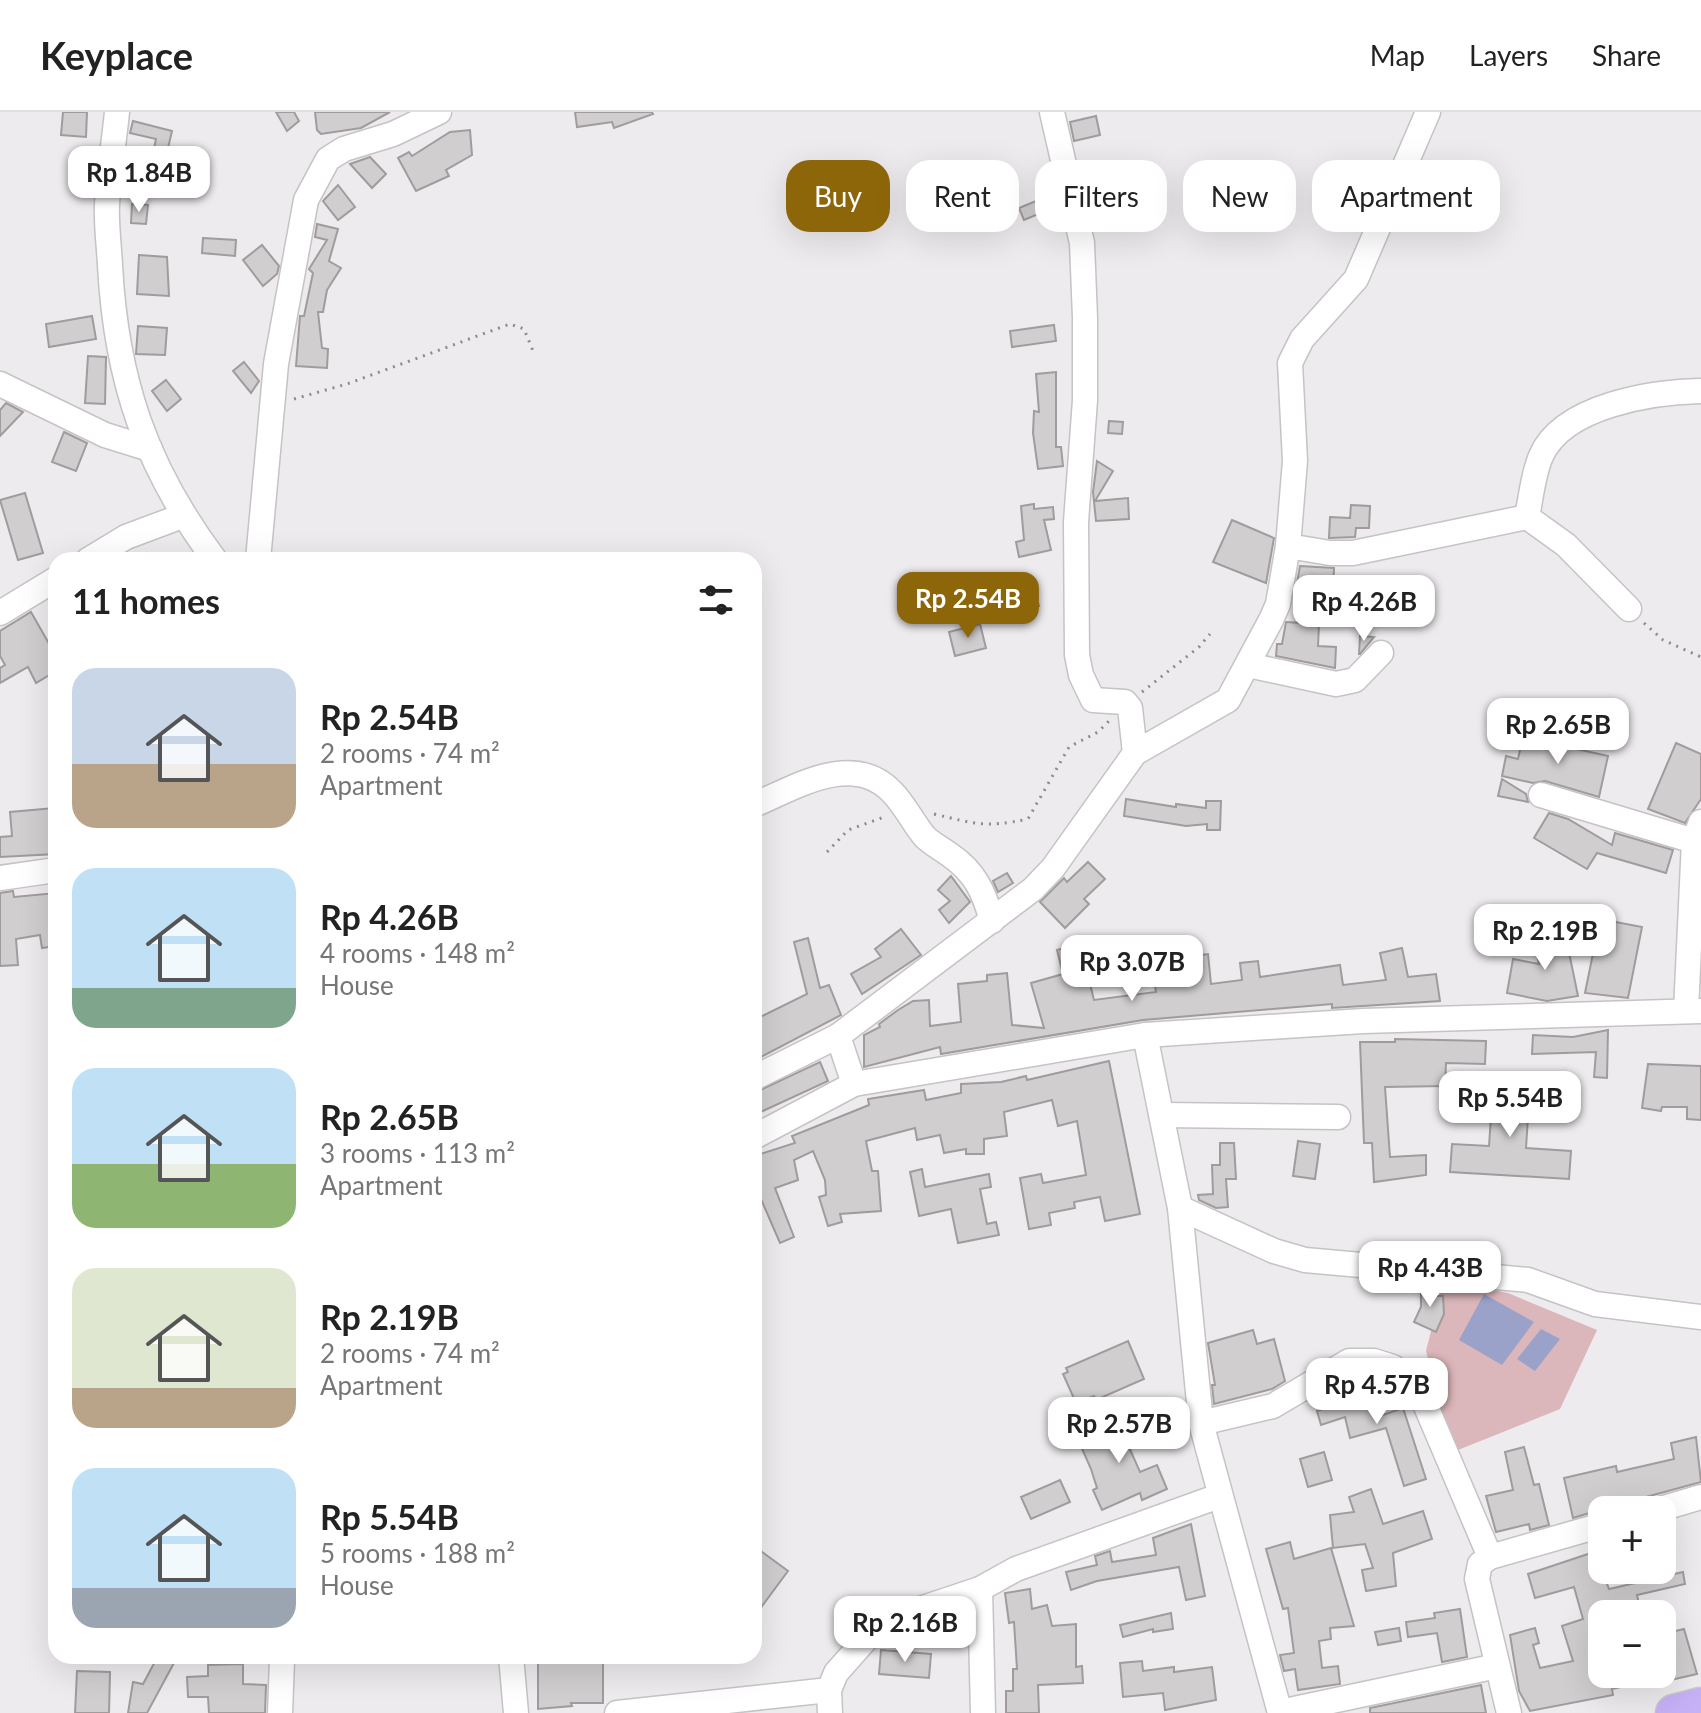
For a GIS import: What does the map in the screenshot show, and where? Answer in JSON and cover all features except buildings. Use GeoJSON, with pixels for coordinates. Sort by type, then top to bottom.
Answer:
{"type":"FeatureCollection","features":[{"type":"Feature","properties":{"kind":"highway"},"geometry":{"type":"LineString","coordinates":[[1674,1713],[1701,1706]]}},
{"type":"Feature","properties":{"kind":"street"},"geometry":{"type":"LineString","coordinates":[[117,112],[107,206],[111,280],[129,395],[150,449],[182,516],[209,552]]}},
{"type":"Feature","properties":{"kind":"street"},"geometry":{"type":"LineString","coordinates":[[259,552],[271,405],[306,200],[328,159],[344,149],[393,134],[439,112]]}},
{"type":"Feature","properties":{"kind":"street"},"geometry":{"type":"LineString","coordinates":[[1052,112],[1082,243],[1085,400],[1077,497],[1077,655],[1087,692],[1093,700],[1128,704],[1135,753]]}},
{"type":"Feature","properties":{"kind":"street"},"geometry":{"type":"LineString","coordinates":[[762,1074],[838,1036],[1033,889],[1053,868],[1135,753],[1218,708],[1234,691],[1278,604],[1288,546],[1295,461],[1290,363],[1302,339],[1356,279],[1428,112]]}},
{"type":"Feature","properties":{"kind":"street"},"geometry":{"type":"LineString","coordinates":[[0,384],[105,435],[150,449]]}},
{"type":"Feature","properties":{"kind":"street"},"geometry":{"type":"LineString","coordinates":[[1527,517],[1541,455],[1559,434],[1589,414],[1624,401],[1655,392],[1701,391]]}},
{"type":"Feature","properties":{"kind":"street"},"geometry":{"type":"LineString","coordinates":[[101,552],[126,537],[182,516]]}},
{"type":"Feature","properties":{"kind":"street"},"geometry":{"type":"LineString","coordinates":[[1288,546],[1330,553],[1353,553],[1527,517],[1566,545],[1629,609]]}},
{"type":"Feature","properties":{"kind":"street"},"geometry":{"type":"LineString","coordinates":[[0,613],[48,584]]}},
{"type":"Feature","properties":{"kind":"street"},"geometry":{"type":"LineString","coordinates":[[1248,665],[1336,684],[1355,680],[1381,653]]}},
{"type":"Feature","properties":{"kind":"street"},"geometry":{"type":"LineString","coordinates":[[762,802],[840,772],[877,781],[891,790],[926,838],[972,873],[985,896],[992,921]]}},
{"type":"Feature","properties":{"kind":"street"},"geometry":{"type":"LineString","coordinates":[[762,1133],[854,1084],[1145,1035],[1363,1021],[1694,1011],[1697,832],[1541,795]]}},
{"type":"Feature","properties":{"kind":"street"},"geometry":{"type":"LineString","coordinates":[[0,878],[48,871]]}},
{"type":"Feature","properties":{"kind":"street"},"geometry":{"type":"LineString","coordinates":[[1145,1035],[1180,1208],[1201,1423],[1280,1712],[1497,1666]]}},
{"type":"Feature","properties":{"kind":"street"},"geometry":{"type":"LineString","coordinates":[[838,1036],[854,1084]]}},
{"type":"Feature","properties":{"kind":"street"},"geometry":{"type":"LineString","coordinates":[[1163,1115],[1338,1117]]}},
{"type":"Feature","properties":{"kind":"street"},"geometry":{"type":"LineString","coordinates":[[1180,1208],[1274,1251],[1305,1260],[1528,1280],[1595,1304],[1701,1317]]}},
{"type":"Feature","properties":{"kind":"street"},"geometry":{"type":"LineString","coordinates":[[1201,1423],[1273,1406],[1349,1361],[1374,1361],[1393,1367],[1425,1404],[1490,1557]]}},
{"type":"Feature","properties":{"kind":"street"},"geometry":{"type":"LineString","coordinates":[[617,1713],[829,1702],[843,1663],[881,1622],[980,1589],[1016,1569],[1219,1496]]}},
{"type":"Feature","properties":{"kind":"street"},"geometry":{"type":"LineString","coordinates":[[1676,1504],[1701,1497]]}},
{"type":"Feature","properties":{"kind":"street"},"geometry":{"type":"LineString","coordinates":[[1509,1713],[1477,1579],[1480,1564],[1490,1557],[1588,1529]]}},
{"type":"Feature","properties":{"kind":"street"},"geometry":{"type":"LineString","coordinates":[[980,1589],[983,1713]]}},
{"type":"Feature","properties":{"kind":"street"},"geometry":{"type":"LineString","coordinates":[[280,1713],[282,1664]]}},
{"type":"Feature","properties":{"kind":"street"},"geometry":{"type":"LineString","coordinates":[[512,1664],[516,1713]]}},
{"type":"Feature","properties":{"kind":"path"},"geometry":{"type":"LineString","coordinates":[[271,405],[347,384],[510,324],[524,329],[533,351]]}},
{"type":"Feature","properties":{"kind":"path"},"geometry":{"type":"LineString","coordinates":[[1629,609],[1663,640],[1701,657]]}},
{"type":"Feature","properties":{"kind":"path"},"geometry":{"type":"LineString","coordinates":[[827,852],[836,838],[862,823],[884,816],[937,815],[958,823],[991,827],[1028,819],[1069,747],[1098,732],[1199,647],[1210,634]]}},
{"type":"Feature","properties":{"kind":"shaded area"},"geometry":{"type":"Polygon","coordinates":[[[1444,1280],[1508,1293],[1597,1330],[1560,1409],[1453,1452],[1426,1351],[1444,1280]]]}},
{"type":"Feature","properties":{"kind":"water"},"geometry":{"type":"Polygon","coordinates":[[[1484,1294],[1534,1322],[1502,1365],[1459,1340],[1484,1294]]]}},
{"type":"Feature","properties":{"kind":"water"},"geometry":{"type":"Polygon","coordinates":[[[1541,1329],[1560,1339],[1535,1371],[1517,1359],[1541,1329]]]}}]}
